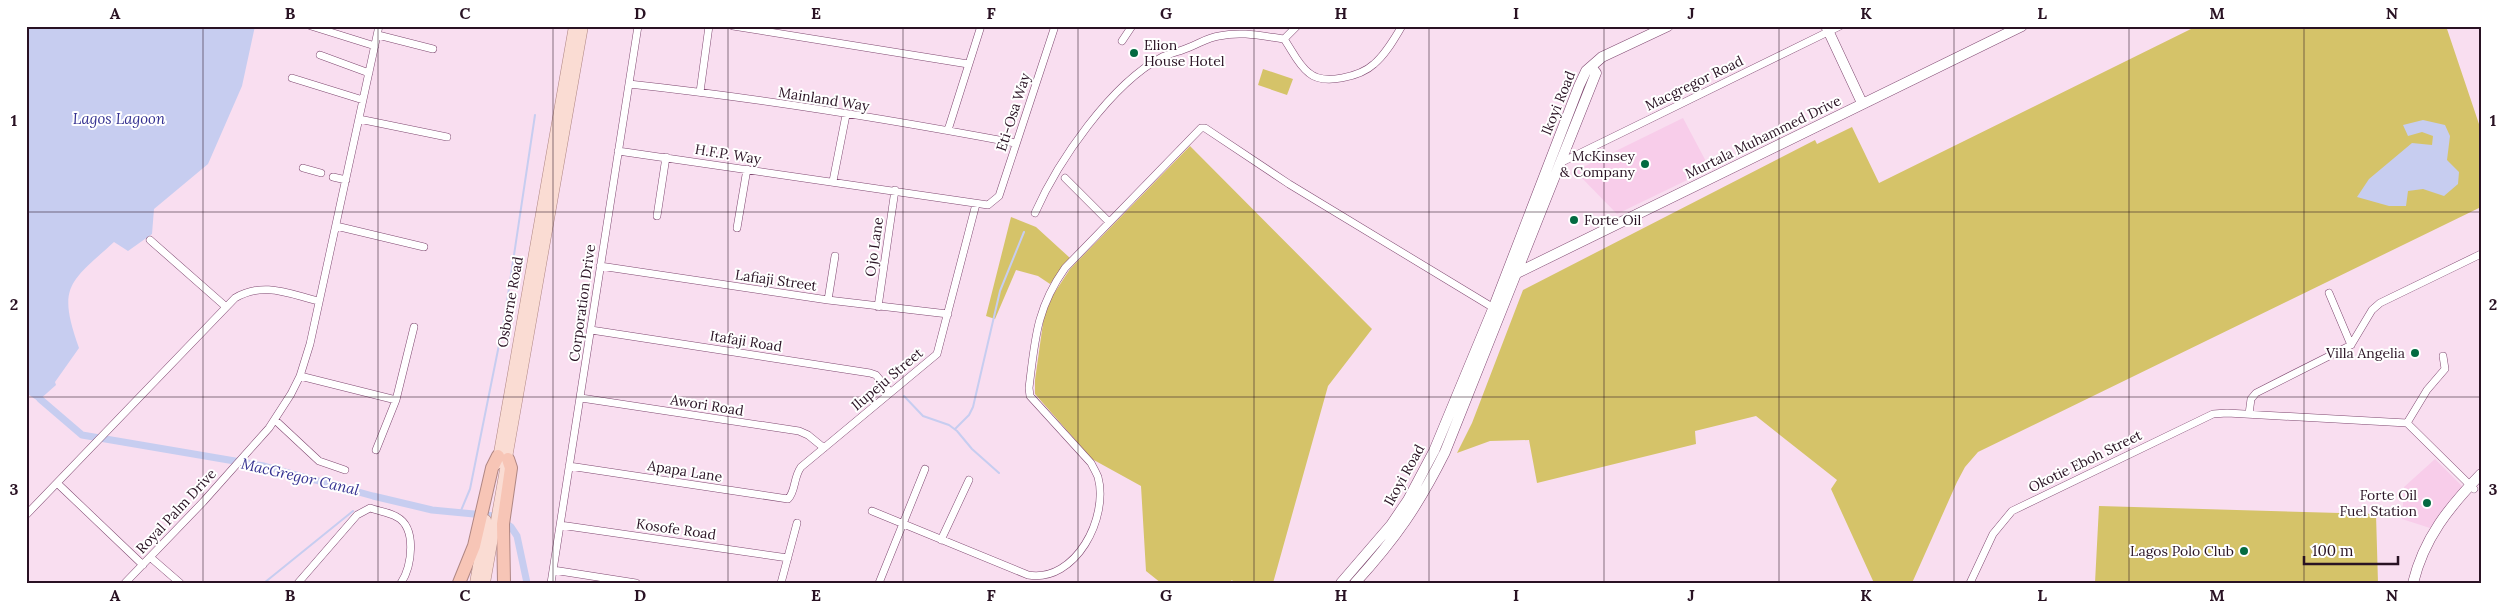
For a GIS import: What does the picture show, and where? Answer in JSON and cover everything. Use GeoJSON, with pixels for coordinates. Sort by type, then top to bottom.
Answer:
{"type":"FeatureCollection","features":[{"type":"Feature","properties":{"kind":"highway"},"geometry":{"type":"LineString","coordinates":[[460,583],[490,531],[495,500],[492,468],[503,458],[511,468],[495,500],[490,531],[504,583]]}},
{"type":"Feature","properties":{"kind":"main road","name":"Osborne Road"},"geometry":{"type":"LineString","coordinates":[[503,458],[574,26]]}},
{"type":"Feature","properties":{"kind":"main road","name":"Osborne Road"},"geometry":{"type":"LineString","coordinates":[[503,458],[583,26]]}},
{"type":"Feature","properties":{"kind":"main road"},"geometry":{"type":"LineString","coordinates":[[1591,72],[1602,57],[1668,26]]}},
{"type":"Feature","properties":{"kind":"main road","name":"Murtala Muhammed Drive"},"geometry":{"type":"LineString","coordinates":[[1505,276],[1517,274],[2022,26]]}},
{"type":"Feature","properties":{"kind":"main road"},"geometry":{"type":"LineString","coordinates":[[1827,29],[1862,103]]}},
{"type":"Feature","properties":{"kind":"main road","name":"Ikoyi Road"},"geometry":{"type":"LineString","coordinates":[[1341,583],[1391,525],[1426,468],[1497,311],[1517,274],[1560,163],[1591,72]]}},
{"type":"Feature","properties":{"kind":"main road","name":"Ikoyi Road"},"geometry":{"type":"LineString","coordinates":[[1355,583],[1391,543],[1424,494],[1449,444],[1497,311],[1505,276],[1591,72]]}},
{"type":"Feature","properties":{"kind":"main road"},"geometry":{"type":"LineString","coordinates":[[1526,252],[1529,260],[1538,263]]}},
{"type":"Feature","properties":{"kind":"main road"},"geometry":{"type":"LineString","coordinates":[[2418,583],[2424,563],[2440,531],[2475,486],[2481,474]]}},
{"type":"Feature","properties":{"kind":"main road"},"geometry":{"type":"LineString","coordinates":[[2413,583],[2430,536],[2447,511],[2475,486]]}},
{"type":"Feature","properties":{"kind":"main road"},"geometry":{"type":"LineString","coordinates":[[475,583],[490,531]]}},
{"type":"Feature","properties":{"kind":"main road"},"geometry":{"type":"LineString","coordinates":[[483,560],[485,583]]}},
{"type":"Feature","properties":{"kind":"street"},"geometry":{"type":"LineString","coordinates":[[311,26],[375,46]]}},
{"type":"Feature","properties":{"kind":"street","name":"Royal Palm Drive"},"geometry":{"type":"LineString","coordinates":[[125,583],[235,466],[275,420],[300,376],[336,226],[379,26]]}},
{"type":"Feature","properties":{"kind":"street","name":"Corporation Drive"},"geometry":{"type":"LineString","coordinates":[[551,583],[638,26]]}},
{"type":"Feature","properties":{"kind":"street"},"geometry":{"type":"LineString","coordinates":[[700,92],[709,26]]}},
{"type":"Feature","properties":{"kind":"street"},"geometry":{"type":"LineString","coordinates":[[733,26],[779,30],[968,64]]}},
{"type":"Feature","properties":{"kind":"street"},"geometry":{"type":"LineString","coordinates":[[948,130],[981,26]]}},
{"type":"Feature","properties":{"kind":"street","name":"Eti-Osa Way"},"geometry":{"type":"LineString","coordinates":[[993,204],[999,196],[1055,26]]}},
{"type":"Feature","properties":{"kind":"street"},"geometry":{"type":"LineString","coordinates":[[1122,41],[1132,26]]}},
{"type":"Feature","properties":{"kind":"street"},"geometry":{"type":"LineString","coordinates":[[1284,39],[1297,26]]}},
{"type":"Feature","properties":{"kind":"street"},"geometry":{"type":"LineString","coordinates":[[1284,39],[1298,61],[1310,74],[1320,78],[1337,78],[1363,71],[1374,64],[1402,26]]}},
{"type":"Feature","properties":{"kind":"street","name":"Macgregor Road"},"geometry":{"type":"LineString","coordinates":[[1560,163],[1827,29],[1840,26]]}},
{"type":"Feature","properties":{"kind":"street"},"geometry":{"type":"LineString","coordinates":[[1035,213],[1053,178],[1087,129],[1124,85],[1163,56],[1217,36],[1245,34],[1284,39]]}},
{"type":"Feature","properties":{"kind":"street"},"geometry":{"type":"LineString","coordinates":[[378,35],[433,49]]}},
{"type":"Feature","properties":{"kind":"street"},"geometry":{"type":"LineString","coordinates":[[320,55],[369,73]]}},
{"type":"Feature","properties":{"kind":"street"},"geometry":{"type":"LineString","coordinates":[[292,78],[363,100]]}},
{"type":"Feature","properties":{"kind":"street","name":"Mainland Way"},"geometry":{"type":"LineString","coordinates":[[629,84],[700,92],[948,130],[1016,143]]}},
{"type":"Feature","properties":{"kind":"street"},"geometry":{"type":"LineString","coordinates":[[833,181],[846,115]]}},
{"type":"Feature","properties":{"kind":"street"},"geometry":{"type":"LineString","coordinates":[[359,119],[447,137]]}},
{"type":"Feature","properties":{"kind":"street"},"geometry":{"type":"LineString","coordinates":[[872,511],[1034,576],[1052,573],[1074,559],[1090,535],[1099,504],[1098,476],[1091,463],[1034,403],[1029,388],[1039,316],[1046,298],[1065,268],[1198,130],[1205,128],[1289,184],[1497,311]]}},
{"type":"Feature","properties":{"kind":"street","name":"H.F.P. Way"},"geometry":{"type":"LineString","coordinates":[[618,151],[895,190],[976,204],[993,204]]}},
{"type":"Feature","properties":{"kind":"street"},"geometry":{"type":"LineString","coordinates":[[656,216],[666,157]]}},
{"type":"Feature","properties":{"kind":"street"},"geometry":{"type":"LineString","coordinates":[[304,168],[321,173]]}},
{"type":"Feature","properties":{"kind":"street"},"geometry":{"type":"LineString","coordinates":[[737,228],[747,169]]}},
{"type":"Feature","properties":{"kind":"street"},"geometry":{"type":"LineString","coordinates":[[333,177],[346,180]]}},
{"type":"Feature","properties":{"kind":"street"},"geometry":{"type":"LineString","coordinates":[[1065,178],[1109,222]]}},
{"type":"Feature","properties":{"kind":"street","name":"Ojo Lane"},"geometry":{"type":"LineString","coordinates":[[878,307],[895,190]]}},
{"type":"Feature","properties":{"kind":"street","name":"Ilupeju Street"},"geometry":{"type":"LineString","coordinates":[[793,493],[796,474],[824,448],[936,354],[976,204]]}},
{"type":"Feature","properties":{"kind":"street"},"geometry":{"type":"LineString","coordinates":[[336,226],[424,247]]}},
{"type":"Feature","properties":{"kind":"street"},"geometry":{"type":"LineString","coordinates":[[150,240],[225,306]]}},
{"type":"Feature","properties":{"kind":"street"},"geometry":{"type":"LineString","coordinates":[[2249,414],[2251,398],[2256,393],[2351,345],[2375,306],[2481,254]]}},
{"type":"Feature","properties":{"kind":"street"},"geometry":{"type":"LineString","coordinates":[[828,300],[835,256]]}},
{"type":"Feature","properties":{"kind":"street","name":"Lafiaji Street"},"geometry":{"type":"LineString","coordinates":[[600,266],[878,307],[948,314]]}},
{"type":"Feature","properties":{"kind":"street"},"geometry":{"type":"LineString","coordinates":[[26,515],[93,443],[225,306],[235,298],[256,289],[269,289],[319,301]]}},
{"type":"Feature","properties":{"kind":"street"},"geometry":{"type":"LineString","coordinates":[[2329,293],[2351,345]]}},
{"type":"Feature","properties":{"kind":"street"},"geometry":{"type":"LineString","coordinates":[[376,450],[396,400],[414,327]]}},
{"type":"Feature","properties":{"kind":"street","name":"Itafaji Road"},"geometry":{"type":"LineString","coordinates":[[591,330],[870,373],[876,375],[890,392]]}},
{"type":"Feature","properties":{"kind":"street"},"geometry":{"type":"LineString","coordinates":[[2443,356],[2445,369],[2427,390],[2407,423],[2475,486]]}},
{"type":"Feature","properties":{"kind":"street"},"geometry":{"type":"LineString","coordinates":[[300,376],[396,400]]}},
{"type":"Feature","properties":{"kind":"street","name":"Awori Road"},"geometry":{"type":"LineString","coordinates":[[580,398],[799,431],[808,434],[824,448]]}},
{"type":"Feature","properties":{"kind":"street","name":"Okotie Eboh Street"},"geometry":{"type":"LineString","coordinates":[[1970,583],[1993,534],[2012,511],[2201,418],[2227,413],[2407,423]]}},
{"type":"Feature","properties":{"kind":"street"},"geometry":{"type":"LineString","coordinates":[[275,420],[319,461],[345,470]]}},
{"type":"Feature","properties":{"kind":"street","name":"Apapa Lane"},"geometry":{"type":"LineString","coordinates":[[569,466],[785,500],[793,493]]}},
{"type":"Feature","properties":{"kind":"street"},"geometry":{"type":"LineString","coordinates":[[879,583],[925,469]]}},
{"type":"Feature","properties":{"kind":"street"},"geometry":{"type":"LineString","coordinates":[[941,540],[969,480]]}},
{"type":"Feature","properties":{"kind":"street"},"geometry":{"type":"LineString","coordinates":[[56,483],[143,565]]}},
{"type":"Feature","properties":{"kind":"street"},"geometry":{"type":"LineString","coordinates":[[298,583],[357,515],[364,509],[370,508],[397,517],[406,527],[412,554],[410,565],[402,583]]}},
{"type":"Feature","properties":{"kind":"street"},"geometry":{"type":"LineString","coordinates":[[781,583],[797,523]]}},
{"type":"Feature","properties":{"kind":"street","name":"Kosofe Road"},"geometry":{"type":"LineString","coordinates":[[560,524],[788,558]]}},
{"type":"Feature","properties":{"kind":"street"},"geometry":{"type":"LineString","coordinates":[[150,557],[180,583]]}},
{"type":"Feature","properties":{"kind":"street"},"geometry":{"type":"LineString","coordinates":[[553,570],[636,583]]}},
{"type":"Feature","properties":{"kind":"shaded area"},"geometry":{"type":"Polygon","coordinates":[[[2197,26],[2446,26],[2481,130],[2481,207],[1978,452],[1965,467],[1957,482],[1912,583],[1874,583],[1831,489],[1837,480],[1756,416],[1695,431],[1696,444],[1537,483],[1529,440],[1490,441],[1457,453],[1472,423],[1523,290],[1815,140],[1817,144],[1852,127],[1879,183],[2197,26]]]}},
{"type":"Feature","properties":{"kind":"shaded area"},"geometry":{"type":"Polygon","coordinates":[[[1263,69],[1293,79],[1287,95],[1258,85],[1263,69]]]}},
{"type":"Feature","properties":{"kind":"shaded area"},"geometry":{"type":"Polygon","coordinates":[[[1683,118],[1710,169],[1617,214],[1575,171],[1683,118]]]}},
{"type":"Feature","properties":{"kind":"shaded area"},"geometry":{"type":"Polygon","coordinates":[[[1190,146],[1372,329],[1328,386],[1273,583],[1234,583],[1232,580],[1229,583],[1161,583],[1146,571],[1141,486],[1092,459],[1035,394],[1035,380],[1044,316],[1053,295],[1070,269],[1190,146]]]}},
{"type":"Feature","properties":{"kind":"shaded area"},"geometry":{"type":"Polygon","coordinates":[[[1011,217],[1036,227],[1070,258],[1050,284],[1038,276],[1016,270],[995,319],[986,316],[1011,217]]]}},
{"type":"Feature","properties":{"kind":"shaded area","name":"Forte Oil Fuel Station"},"geometry":{"type":"Polygon","coordinates":[[[2435,459],[2463,487],[2430,528],[2402,519],[2404,487],[2435,459]]]}},
{"type":"Feature","properties":{"kind":"shaded area","name":"Lagos Polo Club"},"geometry":{"type":"Polygon","coordinates":[[[2099,506],[2376,514],[2378,583],[2095,583],[2099,506]]]}},
{"type":"Feature","properties":{"kind":"water","name":"Lagos Lagoon"},"geometry":{"type":"Polygon","coordinates":[[[26,26],[255,26],[242,86],[208,164],[154,209],[152,234],[128,251],[114,242],[86,267],[71,287],[69,311],[79,348],[55,382],[56,385],[38,401],[26,393],[26,26]]]}},
{"type":"Feature","properties":{"kind":"water"},"geometry":{"type":"Polygon","coordinates":[[[2423,120],[2445,125],[2450,136],[2447,160],[2459,172],[2458,184],[2444,196],[2423,189],[2408,191],[2406,206],[2389,206],[2357,197],[2369,179],[2412,143],[2432,145],[2433,136],[2422,132],[2408,136],[2403,125],[2423,120]]]}},
{"type":"Feature","properties":{"kind":"waterway"},"geometry":{"type":"LineString","coordinates":[[460,513],[470,489],[505,315],[535,115]]}},
{"type":"Feature","properties":{"kind":"waterway"},"geometry":{"type":"LineString","coordinates":[[955,429],[969,415],[973,407],[1000,291],[1024,232]]}},
{"type":"Feature","properties":{"kind":"waterway"},"geometry":{"type":"LineString","coordinates":[[904,396],[923,416],[949,425],[957,431],[972,449],[999,473]]}},
{"type":"Feature","properties":{"kind":"waterway","name":"MacGregor Canal"},"geometry":{"type":"LineString","coordinates":[[40,399],[82,435],[264,466],[432,510],[495,516],[511,527],[517,536],[527,583]]}},
{"type":"Feature","properties":{"kind":"waterway"},"geometry":{"type":"LineString","coordinates":[[264,583],[353,511]]}},
{"type":"Feature","properties":{"kind":"place","name":"Elion House Hotel"},"geometry":{"type":"Point","coordinates":[1134,53]}},
{"type":"Feature","properties":{"kind":"place","name":"McKinsey & Company"},"geometry":{"type":"Point","coordinates":[1645,164]}},
{"type":"Feature","properties":{"kind":"place","name":"Forte Oil"},"geometry":{"type":"Point","coordinates":[1574,220]}},
{"type":"Feature","properties":{"kind":"place","name":"Villa Angelia"},"geometry":{"type":"Point","coordinates":[2415,353]}},
{"type":"Feature","properties":{"kind":"place","name":"Forte Oil Fuel Station"},"geometry":{"type":"Point","coordinates":[2427,503]}},
{"type":"Feature","properties":{"kind":"place","name":"Lagos Polo Club"},"geometry":{"type":"Point","coordinates":[2244,551]}}]}
